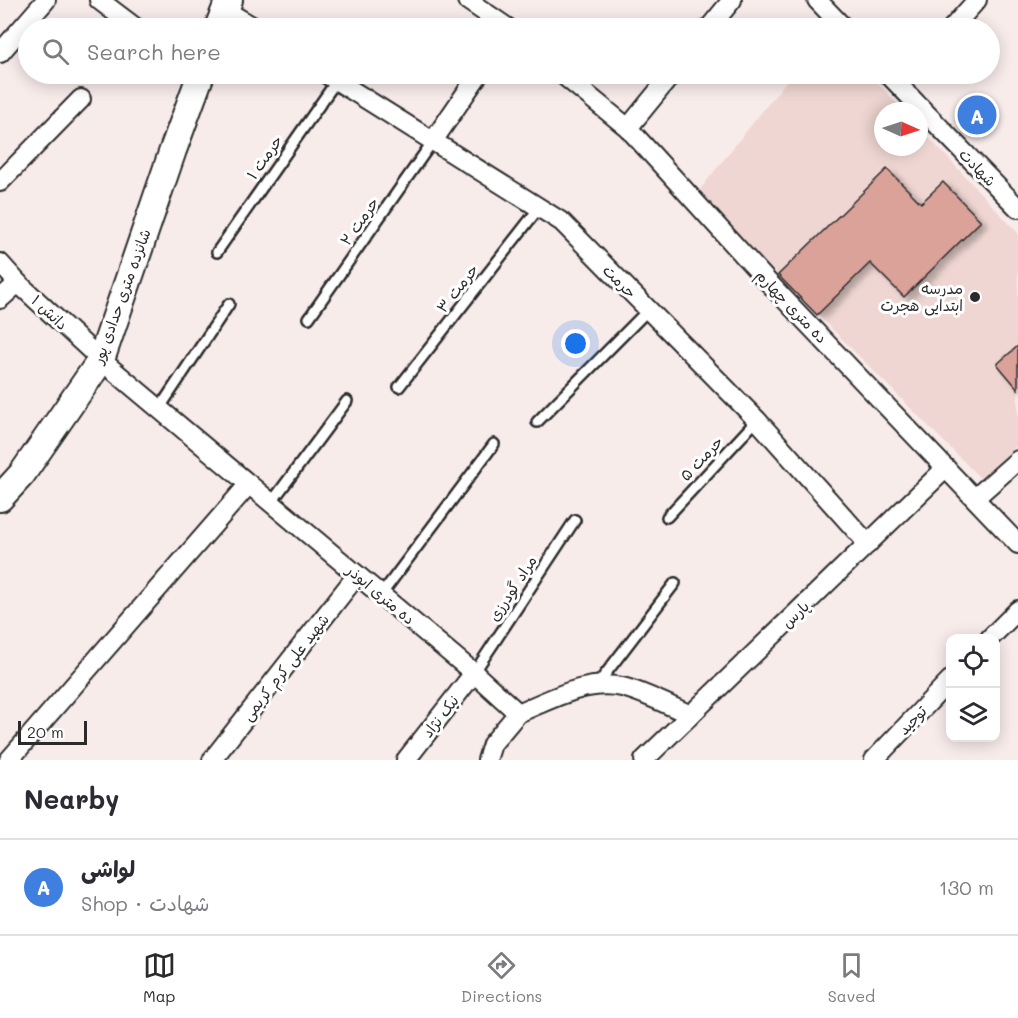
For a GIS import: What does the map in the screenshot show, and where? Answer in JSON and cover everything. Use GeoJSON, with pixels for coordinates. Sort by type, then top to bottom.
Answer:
{"type":"FeatureCollection","features":[{"type":"Feature","properties":{"kind":"street"},"geometry":{"type":"LineString","coordinates":[[30,18],[46,0]]}},
{"type":"Feature","properties":{"kind":"street"},"geometry":{"type":"LineString","coordinates":[[99,0],[123,18]]}},
{"type":"Feature","properties":{"kind":"street"},"geometry":{"type":"LineString","coordinates":[[467,0],[493,18]]}},
{"type":"Feature","properties":{"kind":"street"},"geometry":{"type":"LineString","coordinates":[[717,18],[732,0]]}},
{"type":"Feature","properties":{"kind":"street"},"geometry":{"type":"LineString","coordinates":[[817,0],[834,18]]}},
{"type":"Feature","properties":{"kind":"street"},"geometry":{"type":"LineString","coordinates":[[961,18],[977,0]]}},
{"type":"Feature","properties":{"kind":"street"},"geometry":{"type":"LineString","coordinates":[[0,53],[18,32]]}},
{"type":"Feature","properties":{"kind":"street","name":"شانزده متری حدادی پور"},"geometry":{"type":"LineString","coordinates":[[3,487],[22,474],[101,360],[195,84]]}},
{"type":"Feature","properties":{"kind":"street","name":"حرمت"},"geometry":{"type":"LineString","coordinates":[[343,84],[562,222],[757,420],[868,544]]}},
{"type":"Feature","properties":{"kind":"street"},"geometry":{"type":"LineString","coordinates":[[433,141],[472,84]]}},
{"type":"Feature","properties":{"kind":"street","name":"ده متری چهارم"},"geometry":{"type":"LineString","coordinates":[[574,84],[627,128],[769,284],[1018,544]]}},
{"type":"Feature","properties":{"kind":"street"},"geometry":{"type":"LineString","coordinates":[[627,128],[664,84]]}},
{"type":"Feature","properties":{"kind":"street","name":"شهادت"},"geometry":{"type":"LineString","coordinates":[[905,84],[1018,208]]}},
{"type":"Feature","properties":{"kind":"street"},"geometry":{"type":"LineString","coordinates":[[0,182],[81,99]]}},
{"type":"Feature","properties":{"kind":"street","name":"دانش ۱"},"geometry":{"type":"LineString","coordinates":[[0,263],[18,283],[101,360]]}},
{"type":"Feature","properties":{"kind":"street"},"geometry":{"type":"LineString","coordinates":[[0,299],[18,283]]}},
{"type":"Feature","properties":{"kind":"street","name":"ده متری ابوذر"},"geometry":{"type":"LineString","coordinates":[[101,360],[474,673],[518,713]]}},
{"type":"Feature","properties":{"kind":"street"},"geometry":{"type":"LineString","coordinates":[[975,498],[1018,460]]}},
{"type":"Feature","properties":{"kind":"street","name":"پارس"},"geometry":{"type":"LineString","coordinates":[[644,760],[946,468]]}},
{"type":"Feature","properties":{"kind":"street"},"geometry":{"type":"LineString","coordinates":[[9,760],[249,484]]}},
{"type":"Feature","properties":{"kind":"street","name":"شهید علی کرم کریمی"},"geometry":{"type":"LineString","coordinates":[[212,760],[357,575]]}},
{"type":"Feature","properties":{"kind":"street"},"geometry":{"type":"LineString","coordinates":[[995,634],[1018,610]]}},
{"type":"Feature","properties":{"kind":"street","name":"نیک نژاد"},"geometry":{"type":"LineString","coordinates":[[406,760],[474,673]]}},
{"type":"Feature","properties":{"kind":"street"},"geometry":{"type":"LineString","coordinates":[[487,760],[492,744],[518,713],[574,690],[597,685],[622,687],[691,715]]}},
{"type":"Feature","properties":{"kind":"street","name":"توحید"},"geometry":{"type":"LineString","coordinates":[[874,760],[946,685]]}},
{"type":"Feature","properties":{"kind":"lane","name":"حرمت ۱"},"geometry":{"type":"LineString","coordinates":[[217,252],[327,84]]}},
{"type":"Feature","properties":{"kind":"lane","name":"حرمت ۲"},"geometry":{"type":"LineString","coordinates":[[309,318],[433,141]]}},
{"type":"Feature","properties":{"kind":"lane","name":"حرمت ۳"},"geometry":{"type":"LineString","coordinates":[[399,387],[539,208]]}},
{"type":"Feature","properties":{"kind":"lane"},"geometry":{"type":"LineString","coordinates":[[159,409],[230,303]]}},
{"type":"Feature","properties":{"kind":"lane"},"geometry":{"type":"LineString","coordinates":[[537,422],[648,310]]}},
{"type":"Feature","properties":{"kind":"lane"},"geometry":{"type":"LineString","coordinates":[[271,502],[347,401]]}},
{"type":"Feature","properties":{"kind":"lane","name":"حرمت ۵"},"geometry":{"type":"LineString","coordinates":[[667,517],[757,420]]}},
{"type":"Feature","properties":{"kind":"lane"},"geometry":{"type":"LineString","coordinates":[[381,595],[494,444]]}},
{"type":"Feature","properties":{"kind":"lane","name":"مراد گودرزی"},"geometry":{"type":"LineString","coordinates":[[474,673],[574,520]]}},
{"type":"Feature","properties":{"kind":"lane"},"geometry":{"type":"LineString","coordinates":[[597,685],[675,584]]}},
{"type":"Feature","properties":{"kind":"shaded area"},"geometry":{"type":"Polygon","coordinates":[[[784,84],[879,84],[896,102],[874,102],[874,156],[928,156],[928,137],[1018,233],[1018,445],[980,478],[697,193],[784,84]]]}},
{"type":"Feature","properties":{"kind":"building"},"geometry":{"type":"Polygon","coordinates":[[[887,169],[921,203],[943,182],[981,221],[904,297],[870,263],[817,315],[778,275],[887,169]]]}},
{"type":"Feature","properties":{"kind":"building"},"geometry":{"type":"Polygon","coordinates":[[[1018,346],[1018,389],[997,364],[1018,346]]]}},
{"type":"Feature","properties":{"kind":"place","name":"لواشی"},"geometry":{"type":"Point","coordinates":[977,115]}},
{"type":"Feature","properties":{"kind":"place","name":"مدرسه ابتدایی هجرت"},"geometry":{"type":"Point","coordinates":[975,297]}}]}
